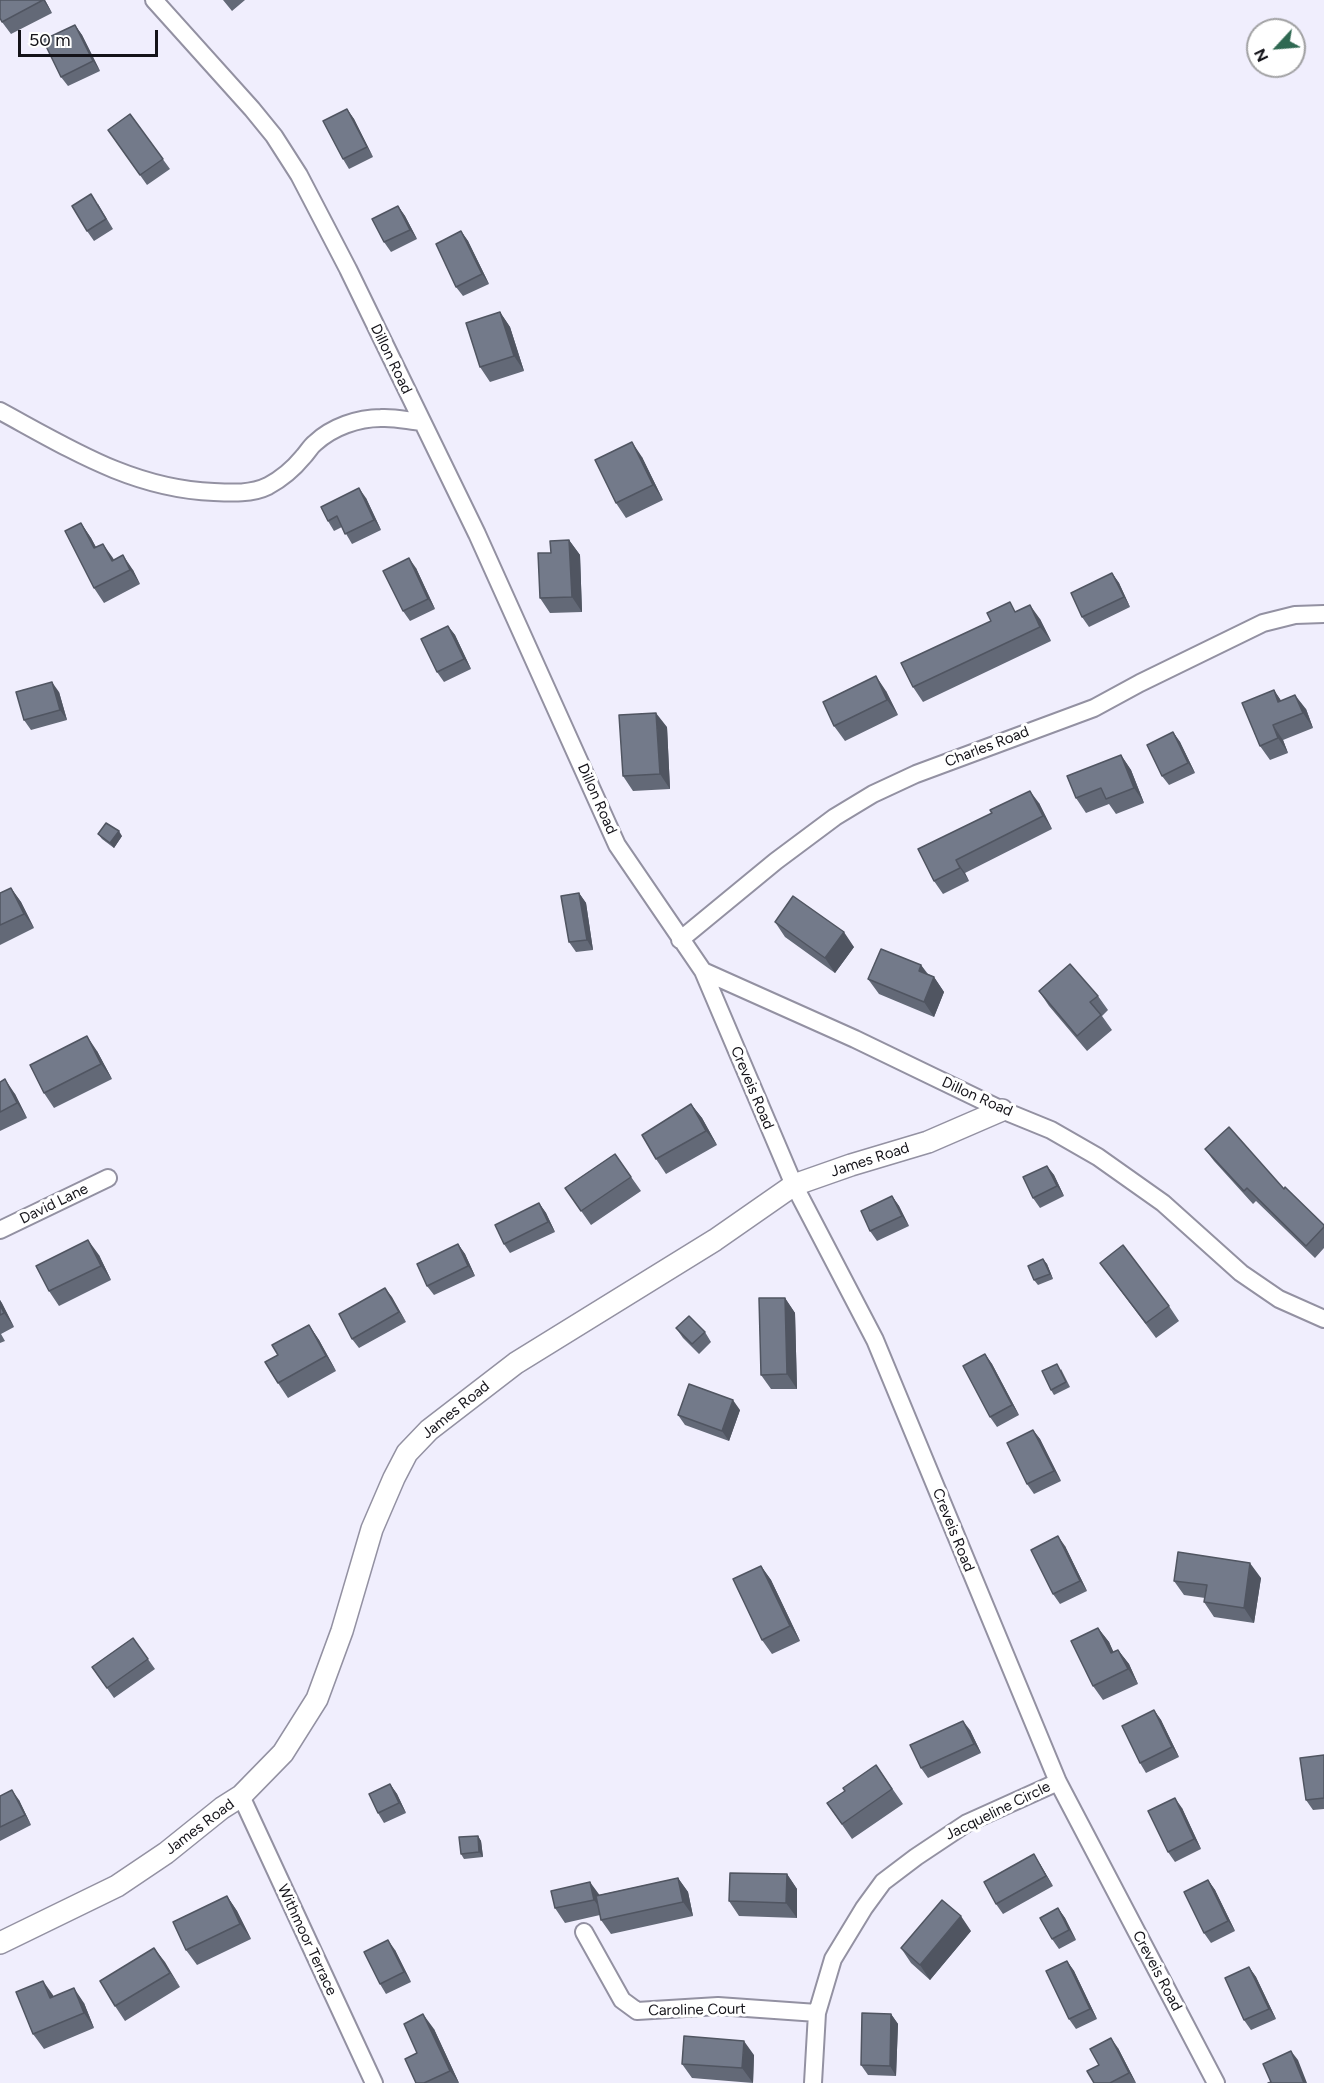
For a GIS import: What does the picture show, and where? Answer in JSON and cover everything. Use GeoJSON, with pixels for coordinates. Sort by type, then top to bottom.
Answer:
{"type":"FeatureCollection","features":[{"type":"Feature","properties":{"kind":"street","name":"Dillon Road"},"geometry":{"type":"LineString","coordinates":[[154,0],[252,109],[274,136],[299,175],[348,269],[477,534],[617,845],[703,971],[1002,1110],[1051,1130],[1098,1157],[1162,1203],[1241,1273],[1279,1299],[1324,1319]]}},
{"type":"Feature","properties":{"kind":"street"},"geometry":{"type":"LineString","coordinates":[[0,411],[101,465],[156,484],[187,491],[234,493],[254,491],[268,486],[288,472],[314,444],[342,426],[381,418],[422,422]]}},
{"type":"Feature","properties":{"kind":"street","name":"Charles Road"},"geometry":{"type":"LineString","coordinates":[[680,940],[776,861],[835,817],[873,794],[916,774],[1094,708],[1140,682],[1263,623],[1295,615],[1324,614]]}},
{"type":"Feature","properties":{"kind":"street","name":"Creveis Road"},"geometry":{"type":"LineString","coordinates":[[703,971],[794,1185],[875,1340],[1058,1782],[1216,2083]]}},
{"type":"Feature","properties":{"kind":"street","name":"James Road"},"geometry":{"type":"LineString","coordinates":[[0,1943],[117,1886],[166,1853],[222,1808],[241,1796],[283,1753],[317,1699],[342,1631],[372,1529],[393,1478],[407,1453],[429,1430],[516,1363],[715,1240],[794,1185],[928,1142],[1002,1110]]}},
{"type":"Feature","properties":{"kind":"street","name":"David Lane"},"geometry":{"type":"LineString","coordinates":[[0,1230],[108,1178]]}},
{"type":"Feature","properties":{"kind":"street","name":"Jacqueline Circle"},"geometry":{"type":"LineString","coordinates":[[813,2083],[817,2013],[833,1959],[850,1929],[884,1882],[916,1857],[967,1823],[1058,1782]]}},
{"type":"Feature","properties":{"kind":"street","name":"Withmoor Terrace"},"geometry":{"type":"LineString","coordinates":[[241,1796],[374,2083]]}},
{"type":"Feature","properties":{"kind":"street","name":"Caroline Court"},"geometry":{"type":"LineString","coordinates":[[584,1932],[622,2001],[637,2011],[718,2006],[817,2013]]}},
{"type":"Feature","properties":{"kind":"building"},"geometry":{"type":"Polygon","coordinates":[[[0,0],[43,0],[2,22],[0,0]]]}},
{"type":"Feature","properties":{"kind":"building"},"geometry":{"type":"Polygon","coordinates":[[[75,25],[93,61],[61,77],[43,40],[75,25]]]}},
{"type":"Feature","properties":{"kind":"building"},"geometry":{"type":"Polygon","coordinates":[[[347,109],[367,147],[343,159],[323,121],[347,109]]]}},
{"type":"Feature","properties":{"kind":"building"},"geometry":{"type":"Polygon","coordinates":[[[130,114],[163,159],[140,175],[108,130],[130,114]]]}},
{"type":"Feature","properties":{"kind":"building"},"geometry":{"type":"Polygon","coordinates":[[[91,194],[106,219],[87,231],[72,206],[91,194]]]}},
{"type":"Feature","properties":{"kind":"building"},"geometry":{"type":"Polygon","coordinates":[[[398,206],[410,230],[384,242],[372,219],[398,206]]]}},
{"type":"Feature","properties":{"kind":"building"},"geometry":{"type":"Polygon","coordinates":[[[461,231],[482,274],[456,287],[436,244],[461,231]]]}},
{"type":"Feature","properties":{"kind":"building"},"geometry":{"type":"Polygon","coordinates":[[[500,312],[514,356],[480,367],[466,323],[500,312]]]}},
{"type":"Feature","properties":{"kind":"building"},"geometry":{"type":"Polygon","coordinates":[[[632,442],[653,485],[616,503],[595,460],[632,442]]]}},
{"type":"Feature","properties":{"kind":"building"},"geometry":{"type":"Polygon","coordinates":[[[359,488],[374,520],[345,534],[337,516],[328,521],[321,507],[359,488]]]}},
{"type":"Feature","properties":{"kind":"building"},"geometry":{"type":"Polygon","coordinates":[[[81,523],[94,548],[103,544],[112,561],[123,555],[130,570],[94,588],[65,531],[81,523]]]}},
{"type":"Feature","properties":{"kind":"building"},"geometry":{"type":"Polygon","coordinates":[[[569,540],[572,597],[540,598],[538,553],[551,553],[550,541],[569,540]]]}},
{"type":"Feature","properties":{"kind":"building"},"geometry":{"type":"Polygon","coordinates":[[[409,558],[428,599],[403,611],[383,571],[409,558]]]}},
{"type":"Feature","properties":{"kind":"building"},"geometry":{"type":"Polygon","coordinates":[[[1112,573],[1124,597],[1082,617],[1071,593],[1112,573]]]}},
{"type":"Feature","properties":{"kind":"building"},"geometry":{"type":"Polygon","coordinates":[[[1010,602],[1015,612],[1030,605],[1040,627],[913,687],[901,663],[991,621],[987,613],[1010,602]]]}},
{"type":"Feature","properties":{"kind":"building"},"geometry":{"type":"Polygon","coordinates":[[[448,626],[464,659],[437,672],[421,639],[448,626]]]}},
{"type":"Feature","properties":{"kind":"building"},"geometry":{"type":"Polygon","coordinates":[[[876,676],[887,700],[834,726],[823,702],[876,676]]]}},
{"type":"Feature","properties":{"kind":"building"},"geometry":{"type":"Polygon","coordinates":[[[52,682],[60,710],[24,720],[16,692],[52,682]]]}},
{"type":"Feature","properties":{"kind":"building"},"geometry":{"type":"Polygon","coordinates":[[[1274,690],[1278,702],[1295,695],[1303,713],[1273,725],[1278,738],[1260,746],[1242,703],[1274,690]]]}},
{"type":"Feature","properties":{"kind":"building"},"geometry":{"type":"Polygon","coordinates":[[[656,713],[660,774],[623,776],[619,715],[656,713]]]}},
{"type":"Feature","properties":{"kind":"building"},"geometry":{"type":"Polygon","coordinates":[[[1173,732],[1188,763],[1162,776],[1147,745],[1173,732]]]}},
{"type":"Feature","properties":{"kind":"building"},"geometry":{"type":"Polygon","coordinates":[[[1121,755],[1134,788],[1106,799],[1101,788],[1076,798],[1067,776],[1121,755]]]}},
{"type":"Feature","properties":{"kind":"building"},"geometry":{"type":"Polygon","coordinates":[[[1030,791],[1043,816],[956,860],[960,868],[934,881],[918,849],[992,813],[990,810],[1030,791]]]}},
{"type":"Feature","properties":{"kind":"building"},"geometry":{"type":"Polygon","coordinates":[[[106,823],[119,831],[110,843],[98,834],[106,823]]]}},
{"type":"Feature","properties":{"kind":"building"},"geometry":{"type":"Polygon","coordinates":[[[11,888],[24,914],[0,925],[0,893],[11,888]]]}},
{"type":"Feature","properties":{"kind":"building"},"geometry":{"type":"Polygon","coordinates":[[[579,893],[587,940],[569,942],[561,896],[579,893]]]}},
{"type":"Feature","properties":{"kind":"building"},"geometry":{"type":"Polygon","coordinates":[[[793,896],[844,932],[825,958],[775,922],[793,896]]]}},
{"type":"Feature","properties":{"kind":"building"},"geometry":{"type":"Polygon","coordinates":[[[881,949],[921,965],[919,971],[934,977],[924,1002],[868,979],[881,949]]]}},
{"type":"Feature","properties":{"kind":"building"},"geometry":{"type":"Polygon","coordinates":[[[1070,964],[1098,996],[1090,1002],[1101,1015],[1077,1036],[1039,991],[1070,964]]]}},
{"type":"Feature","properties":{"kind":"building"},"geometry":{"type":"Polygon","coordinates":[[[87,1036],[101,1064],[44,1093],[30,1065],[87,1036]]]}},
{"type":"Feature","properties":{"kind":"building"},"geometry":{"type":"Polygon","coordinates":[[[5,1079],[17,1103],[0,1112],[0,1082],[5,1079]]]}},
{"type":"Feature","properties":{"kind":"building"},"geometry":{"type":"Polygon","coordinates":[[[691,1104],[706,1131],[656,1159],[642,1135],[691,1104]]]}},
{"type":"Feature","properties":{"kind":"building"},"geometry":{"type":"Polygon","coordinates":[[[1229,1127],[1284,1189],[1285,1187],[1324,1225],[1306,1246],[1247,1188],[1244,1191],[1205,1149],[1229,1127]]]}},
{"type":"Feature","properties":{"kind":"building"},"geometry":{"type":"Polygon","coordinates":[[[615,1154],[631,1177],[581,1211],[565,1188],[615,1154]]]}},
{"type":"Feature","properties":{"kind":"building"},"geometry":{"type":"Polygon","coordinates":[[[1047,1166],[1057,1186],[1033,1198],[1023,1177],[1047,1166]]]}},
{"type":"Feature","properties":{"kind":"building"},"geometry":{"type":"Polygon","coordinates":[[[892,1196],[902,1216],[870,1231],[861,1211],[892,1196]]]}},
{"type":"Feature","properties":{"kind":"building"},"geometry":{"type":"Polygon","coordinates":[[[539,1203],[548,1222],[504,1244],[495,1225],[539,1203]]]}},
{"type":"Feature","properties":{"kind":"building"},"geometry":{"type":"Polygon","coordinates":[[[88,1240],[101,1266],[49,1291],[36,1266],[88,1240]]]}},
{"type":"Feature","properties":{"kind":"building"},"geometry":{"type":"Polygon","coordinates":[[[458,1244],[468,1266],[427,1286],[417,1264],[458,1244]]]}},
{"type":"Feature","properties":{"kind":"building"},"geometry":{"type":"Polygon","coordinates":[[[1123,1245],[1169,1306],[1146,1323],[1100,1263],[1123,1245]]]}},
{"type":"Feature","properties":{"kind":"building"},"geometry":{"type":"Polygon","coordinates":[[[1043,1259],[1050,1274],[1034,1280],[1028,1266],[1043,1259]]]}},
{"type":"Feature","properties":{"kind":"building"},"geometry":{"type":"Polygon","coordinates":[[[385,1288],[399,1312],[352,1339],[339,1314],[385,1288]]]}},
{"type":"Feature","properties":{"kind":"building"},"geometry":{"type":"Polygon","coordinates":[[[759,1298],[785,1298],[787,1374],[761,1375],[759,1298]]]}},
{"type":"Feature","properties":{"kind":"building"},"geometry":{"type":"Polygon","coordinates":[[[689,1316],[705,1332],[692,1344],[676,1328],[689,1316]]]}},
{"type":"Feature","properties":{"kind":"building"},"geometry":{"type":"Polygon","coordinates":[[[309,1325],[326,1356],[278,1383],[265,1362],[278,1355],[272,1345],[309,1325]]]}},
{"type":"Feature","properties":{"kind":"building"},"geometry":{"type":"Polygon","coordinates":[[[985,1354],[1012,1405],[990,1417],[963,1366],[985,1354]]]}},
{"type":"Feature","properties":{"kind":"building"},"geometry":{"type":"Polygon","coordinates":[[[1057,1364],[1066,1382],[1051,1390],[1042,1371],[1057,1364]]]}},
{"type":"Feature","properties":{"kind":"building"},"geometry":{"type":"Polygon","coordinates":[[[689,1384],[733,1400],[722,1431],[678,1415],[689,1384]]]}},
{"type":"Feature","properties":{"kind":"building"},"geometry":{"type":"Polygon","coordinates":[[[1033,1430],[1054,1471],[1027,1484],[1007,1443],[1033,1430]]]}},
{"type":"Feature","properties":{"kind":"building"},"geometry":{"type":"Polygon","coordinates":[[[1058,1536],[1080,1581],[1053,1594],[1031,1550],[1058,1536]]]}},
{"type":"Feature","properties":{"kind":"building"},"geometry":{"type":"Polygon","coordinates":[[[1178,1552],[1250,1563],[1244,1608],[1204,1602],[1207,1585],[1174,1581],[1178,1552]]]}},
{"type":"Feature","properties":{"kind":"building"},"geometry":{"type":"Polygon","coordinates":[[[761,1566],[790,1626],[762,1640],[733,1579],[761,1566]]]}},
{"type":"Feature","properties":{"kind":"building"},"geometry":{"type":"Polygon","coordinates":[[[1098,1628],[1111,1653],[1118,1650],[1128,1669],[1093,1686],[1071,1641],[1098,1628]]]}},
{"type":"Feature","properties":{"kind":"building"},"geometry":{"type":"Polygon","coordinates":[[[133,1638],[148,1659],[107,1688],[92,1667],[133,1638]]]}},
{"type":"Feature","properties":{"kind":"building"},"geometry":{"type":"Polygon","coordinates":[[[1154,1710],[1172,1747],[1140,1763],[1122,1726],[1154,1710]]]}},
{"type":"Feature","properties":{"kind":"building"},"geometry":{"type":"Polygon","coordinates":[[[963,1721],[974,1744],[921,1768],[910,1745],[963,1721]]]}},
{"type":"Feature","properties":{"kind":"building"},"geometry":{"type":"Polygon","coordinates":[[[1324,1755],[1324,1798],[1306,1800],[1300,1758],[1324,1755]]]}},
{"type":"Feature","properties":{"kind":"building"},"geometry":{"type":"Polygon","coordinates":[[[876,1765],[892,1789],[842,1824],[827,1803],[845,1791],[843,1788],[876,1765]]]}},
{"type":"Feature","properties":{"kind":"building"},"geometry":{"type":"Polygon","coordinates":[[[390,1784],[399,1803],[378,1813],[369,1794],[390,1784]]]}},
{"type":"Feature","properties":{"kind":"building"},"geometry":{"type":"Polygon","coordinates":[[[12,1790],[25,1815],[0,1827],[0,1796],[12,1790]]]}},
{"type":"Feature","properties":{"kind":"building"},"geometry":{"type":"Polygon","coordinates":[[[1175,1798],[1194,1839],[1168,1852],[1148,1811],[1175,1798]]]}},
{"type":"Feature","properties":{"kind":"building"},"geometry":{"type":"Polygon","coordinates":[[[478,1836],[479,1852],[461,1854],[459,1837],[478,1836]]]}},
{"type":"Feature","properties":{"kind":"building"},"geometry":{"type":"Polygon","coordinates":[[[1034,1854],[1046,1876],[996,1904],[984,1882],[1034,1854]]]}},
{"type":"Feature","properties":{"kind":"building"},"geometry":{"type":"Polygon","coordinates":[[[730,1873],[787,1874],[786,1903],[729,1901],[730,1873]]]}},
{"type":"Feature","properties":{"kind":"building"},"geometry":{"type":"Polygon","coordinates":[[[678,1878],[683,1902],[601,1920],[596,1896],[678,1878]]]}},
{"type":"Feature","properties":{"kind":"building"},"geometry":{"type":"Polygon","coordinates":[[[1208,1880],[1228,1921],[1204,1933],[1184,1892],[1208,1880]]]}},
{"type":"Feature","properties":{"kind":"building"},"geometry":{"type":"Polygon","coordinates":[[[590,1882],[594,1900],[555,1908],[551,1891],[590,1882]]]}},
{"type":"Feature","properties":{"kind":"building"},"geometry":{"type":"Polygon","coordinates":[[[227,1896],[240,1924],[186,1950],[173,1922],[227,1896]]]}},
{"type":"Feature","properties":{"kind":"building"},"geometry":{"type":"Polygon","coordinates":[[[942,1900],[961,1916],[920,1965],[901,1948],[942,1900]]]}},
{"type":"Feature","properties":{"kind":"building"},"geometry":{"type":"Polygon","coordinates":[[[1058,1908],[1069,1930],[1052,1939],[1040,1918],[1058,1908]]]}},
{"type":"Feature","properties":{"kind":"building"},"geometry":{"type":"Polygon","coordinates":[[[388,1940],[404,1972],[380,1984],[364,1952],[388,1940]]]}},
{"type":"Feature","properties":{"kind":"building"},"geometry":{"type":"Polygon","coordinates":[[[154,1948],[170,1973],[115,2006],[100,1981],[154,1948]]]}},
{"type":"Feature","properties":{"kind":"building"},"geometry":{"type":"Polygon","coordinates":[[[1067,1961],[1090,2009],[1069,2019],[1046,1971],[1067,1961]]]}},
{"type":"Feature","properties":{"kind":"building"},"geometry":{"type":"Polygon","coordinates":[[[1249,1967],[1269,2009],[1244,2020],[1225,1978],[1249,1967]]]}},
{"type":"Feature","properties":{"kind":"building"},"geometry":{"type":"Polygon","coordinates":[[[43,1981],[50,1998],[74,1988],[84,2013],[33,2034],[16,1992],[43,1981]]]}},
{"type":"Feature","properties":{"kind":"building"},"geometry":{"type":"Polygon","coordinates":[[[862,2013],[891,2014],[890,2066],[861,2065],[862,2013]]]}},
{"type":"Feature","properties":{"kind":"building"},"geometry":{"type":"Polygon","coordinates":[[[423,2014],[450,2071],[424,2083],[416,2083],[405,2059],[417,2053],[404,2024],[423,2014]]]}},
{"type":"Feature","properties":{"kind":"building"},"geometry":{"type":"Polygon","coordinates":[[[684,2036],[744,2041],[742,2068],[682,2064],[684,2036]]]}},
{"type":"Feature","properties":{"kind":"building"},"geometry":{"type":"Polygon","coordinates":[[[1111,2038],[1129,2073],[1110,2083],[1094,2083],[1087,2071],[1099,2065],[1090,2049],[1111,2038]]]}},
{"type":"Feature","properties":{"kind":"building"},"geometry":{"type":"Polygon","coordinates":[[[1291,2051],[1304,2083],[1268,2083],[1271,2082],[1263,2064],[1291,2051]]]}}]}
